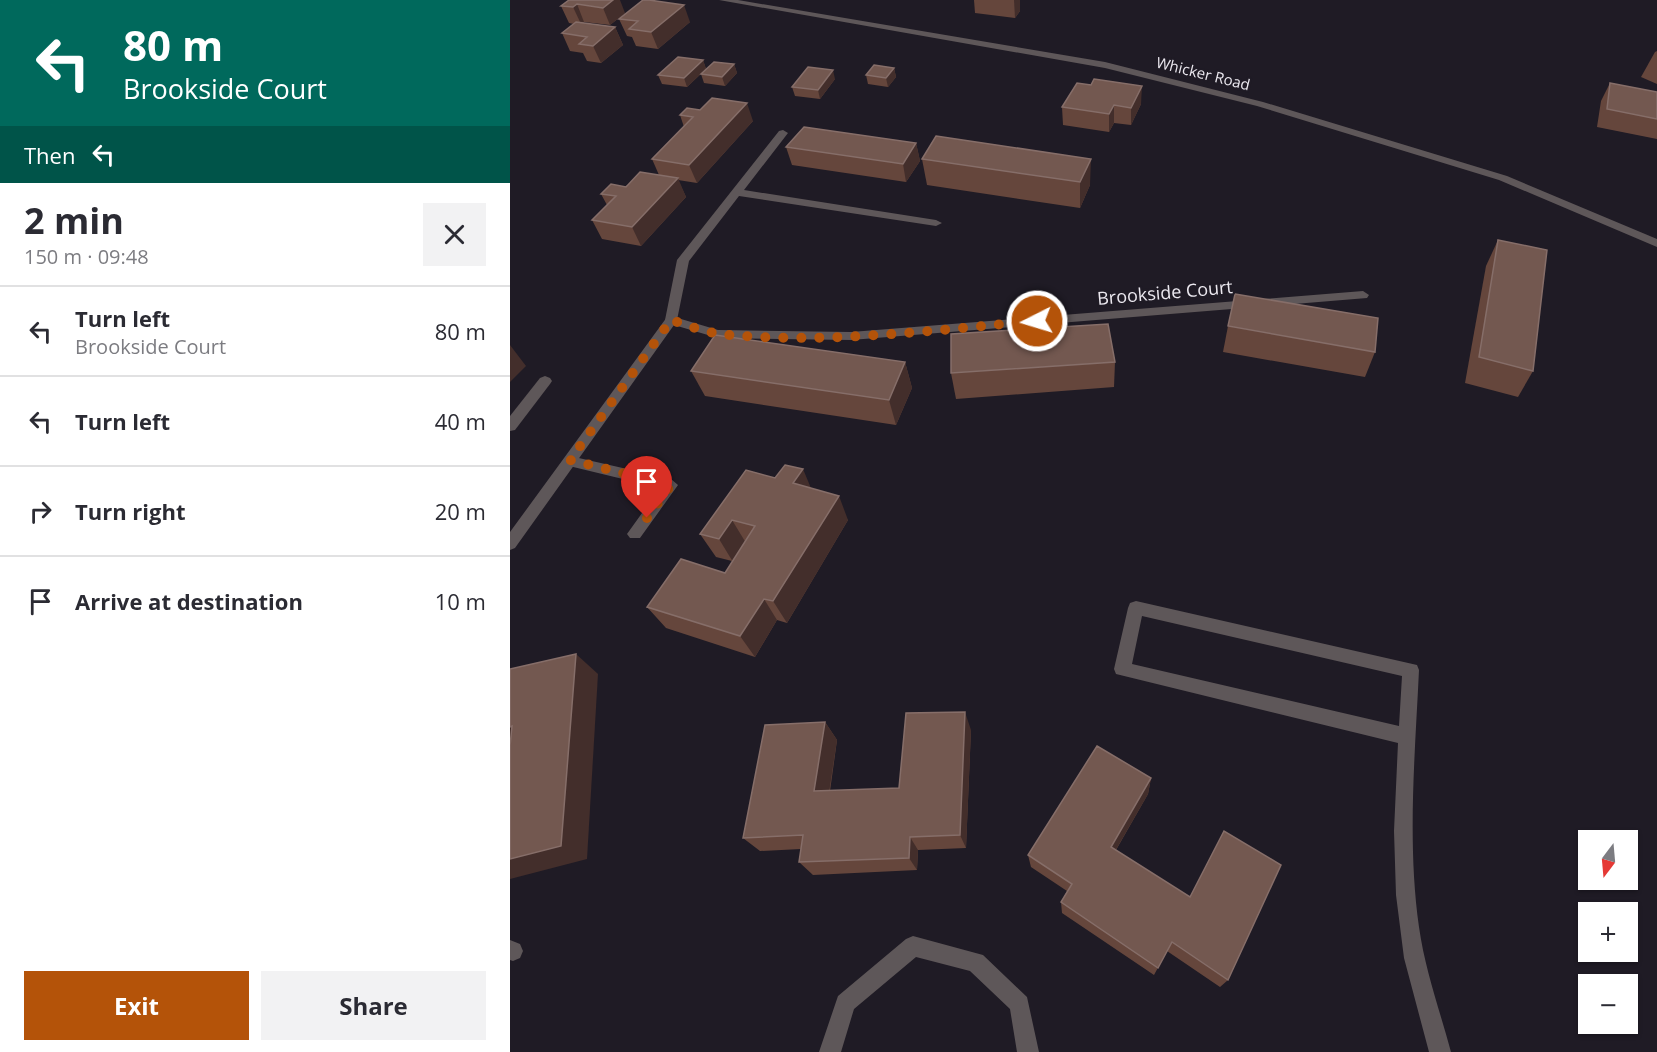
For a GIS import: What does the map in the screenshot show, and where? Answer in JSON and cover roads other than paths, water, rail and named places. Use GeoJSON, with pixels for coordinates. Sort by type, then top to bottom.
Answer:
{"type":"FeatureCollection","features":[{"type":"Feature","properties":{"kind":"street","name":"Whicker Road"},"geometry":{"type":"LineString","coordinates":[[723,0],[1105,65],[1260,104],[1503,178],[1657,243]]}},
{"type":"Feature","properties":{"kind":"street"},"geometry":{"type":"LineString","coordinates":[[510,544],[671,320],[683,260],[783,133]]}},
{"type":"Feature","properties":{"kind":"street"},"geometry":{"type":"LineString","coordinates":[[737,192],[936,223]]}},
{"type":"Feature","properties":{"kind":"street","name":"Brookside Court"},"geometry":{"type":"LineString","coordinates":[[671,320],[718,334],[851,336],[1363,295]]}},
{"type":"Feature","properties":{"kind":"street"},"geometry":{"type":"LineString","coordinates":[[510,426],[545,381]]}},
{"type":"Feature","properties":{"kind":"street"},"geometry":{"type":"LineString","coordinates":[[570,460],[671,485],[634,534]]}},
{"type":"Feature","properties":{"kind":"street"},"geometry":{"type":"LineString","coordinates":[[1408,737],[1122,669],[1136,608],[1411,670],[1408,737],[1403,828],[1409,928],[1440,1052]]}},
{"type":"Feature","properties":{"kind":"street"},"geometry":{"type":"LineString","coordinates":[[830,1052],[844,1003],[913,946],[976,962],[1020,1004],[1028,1052]]}}]}
